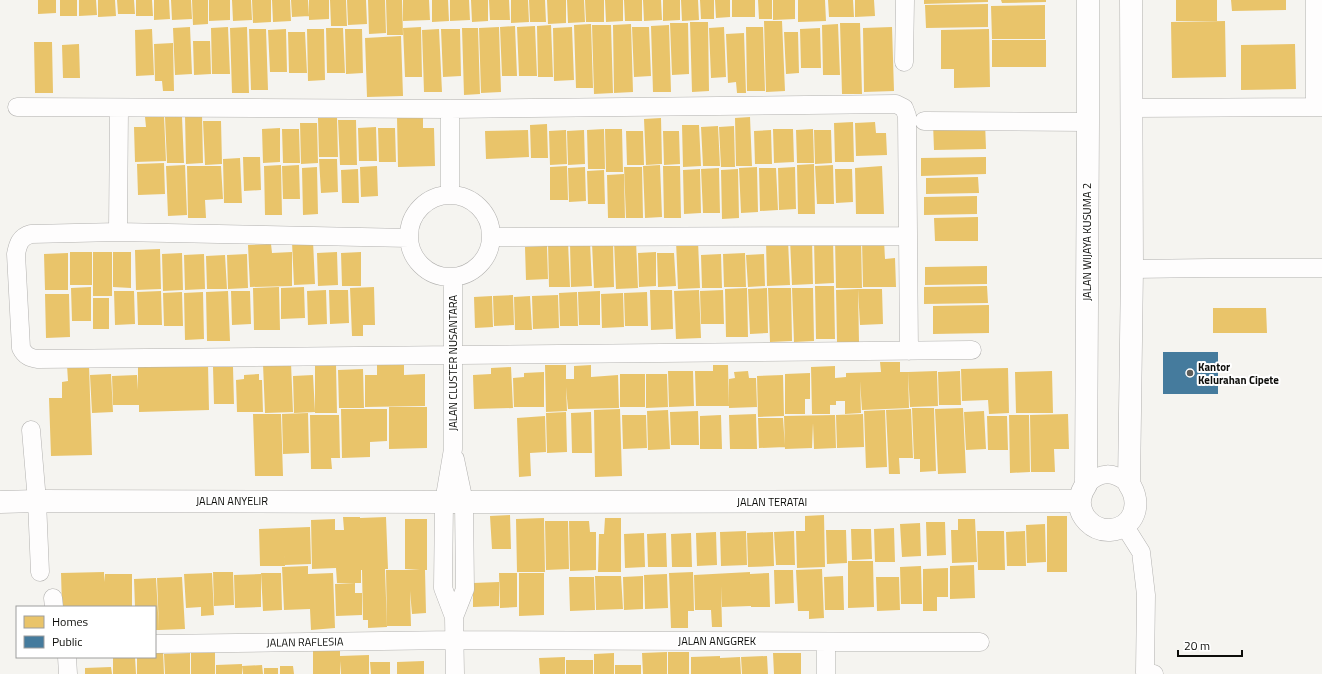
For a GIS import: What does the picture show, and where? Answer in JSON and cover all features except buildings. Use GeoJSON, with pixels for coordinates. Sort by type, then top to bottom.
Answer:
{"type":"FeatureCollection","features":[{"type":"Feature","properties":{"kind":"street"},"geometry":{"type":"LineString","coordinates":[[904,62],[905,0]]}},
{"type":"Feature","properties":{"kind":"street","name":"JALAN WIJAYA KUSUMA 2"},"geometry":{"type":"LineString","coordinates":[[1088,0],[1088,122],[1082,512],[1090,524],[1096,528],[1110,530],[1124,525]]}},
{"type":"Feature","properties":{"kind":"street"},"geometry":{"type":"LineString","coordinates":[[1129,484],[1132,269],[1132,0]]}},
{"type":"Feature","properties":{"kind":"street"},"geometry":{"type":"LineString","coordinates":[[1132,108],[1318,107],[1314,0]]}},
{"type":"Feature","properties":{"kind":"street"},"geometry":{"type":"LineString","coordinates":[[17,107],[450,108],[896,104],[904,108],[907,116],[909,351]]}},
{"type":"Feature","properties":{"kind":"street"},"geometry":{"type":"LineString","coordinates":[[118,232],[119,108]]}},
{"type":"Feature","properties":{"kind":"street"},"geometry":{"type":"LineString","coordinates":[[450,108],[450,195]]}},
{"type":"Feature","properties":{"kind":"street"},"geometry":{"type":"LineString","coordinates":[[924,121],[1088,122]]}},
{"type":"Feature","properties":{"kind":"street"},"geometry":{"type":"LineString","coordinates":[[450,195],[460,196],[477,204],[488,219],[492,237],[491,248],[487,257],[480,265],[472,272],[463,276],[452,278],[443,277],[426,270],[413,256],[408,238],[411,221],[420,208],[434,198],[450,195]]}},
{"type":"Feature","properties":{"kind":"street"},"geometry":{"type":"LineString","coordinates":[[408,238],[118,232],[31,234],[23,238],[18,243],[16,254],[21,348],[30,358],[38,359],[972,350]]}},
{"type":"Feature","properties":{"kind":"street"},"geometry":{"type":"LineString","coordinates":[[492,237],[908,236]]}},
{"type":"Feature","properties":{"kind":"street"},"geometry":{"type":"LineString","coordinates":[[1132,269],[1322,268]]}},
{"type":"Feature","properties":{"kind":"street","name":"JALAN CLUSTER NUSANTARA"},"geometry":{"type":"LineString","coordinates":[[452,278],[454,502],[443,588],[454,617],[455,674]]}},
{"type":"Feature","properties":{"kind":"street"},"geometry":{"type":"LineString","coordinates":[[31,430],[37,501],[40,572]]}},
{"type":"Feature","properties":{"kind":"street"},"geometry":{"type":"LineString","coordinates":[[1083,493],[1093,478],[1112,474],[1121,477],[1134,490],[1136,498],[1134,513],[1130,520],[1124,525],[1141,552],[1146,595],[1148,673]]}},
{"type":"Feature","properties":{"kind":"street","name":"JALAN TERATAI"},"geometry":{"type":"LineString","coordinates":[[454,502],[1083,493]]}},
{"type":"Feature","properties":{"kind":"street","name":"JALAN ANYELIR"},"geometry":{"type":"LineString","coordinates":[[0,502],[454,502]]}},
{"type":"Feature","properties":{"kind":"street","name":"JALAN ANGGREK"},"geometry":{"type":"LineString","coordinates":[[455,640],[980,642]]}},
{"type":"Feature","properties":{"kind":"street","name":"JALAN RAFLESIA"},"geometry":{"type":"LineString","coordinates":[[156,644],[455,640]]}},
{"type":"Feature","properties":{"kind":"street"},"geometry":{"type":"LineString","coordinates":[[826,642],[826,674]]}},
{"type":"Feature","properties":{"kind":"street"},"geometry":{"type":"LineString","coordinates":[[67,658],[68,674]]}},
{"type":"Feature","properties":{"kind":"place","name":"Kantor Kelurahan Cipete"},"geometry":{"type":"Point","coordinates":[1190,373]}}]}
